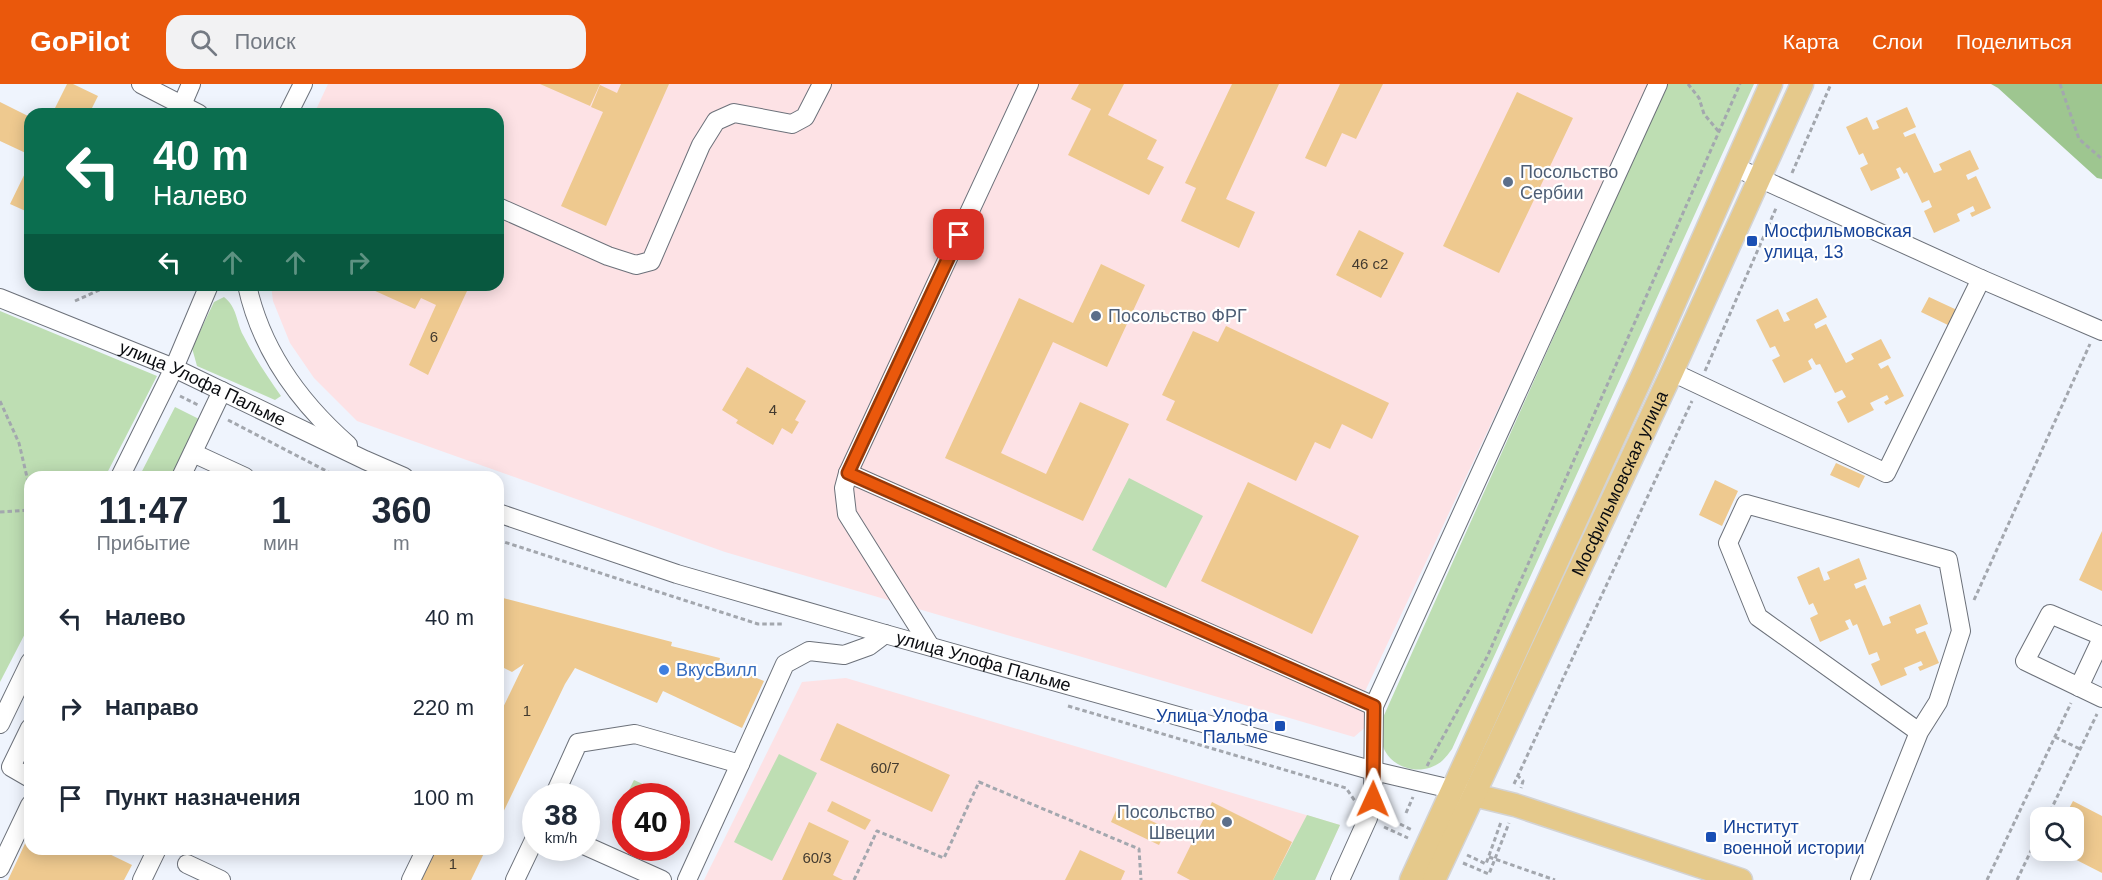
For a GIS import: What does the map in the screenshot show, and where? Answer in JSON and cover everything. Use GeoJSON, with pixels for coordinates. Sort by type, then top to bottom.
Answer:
{"type":"FeatureCollection","features":[{"type":"Feature","properties":{"kind":"main road","name":"Мосфильмовская улица"},"geometry":{"type":"LineString","coordinates":[[1411,880],[1644,372],[1771,84]]}},
{"type":"Feature","properties":{"kind":"main road","name":"Мосфильмовская улица"},"geometry":{"type":"LineString","coordinates":[[1434,880],[1672,372],[1802,84]]}},
{"type":"Feature","properties":{"kind":"main road"},"geometry":{"type":"LineString","coordinates":[[1474,795],[1515,805],[1741,880]]}},
{"type":"Feature","properties":{"kind":"street"},"geometry":{"type":"LineString","coordinates":[[141,84],[188,108]]}},
{"type":"Feature","properties":{"kind":"street"},"geometry":{"type":"LineString","coordinates":[[182,105],[191,84]]}},
{"type":"Feature","properties":{"kind":"street"},"geometry":{"type":"LineString","coordinates":[[292,108],[303,84]]}},
{"type":"Feature","properties":{"kind":"street"},"geometry":{"type":"LineString","coordinates":[[504,210],[608,256],[636,265],[651,261],[701,146],[716,121],[734,113],[792,124],[805,117],[822,84]]}},
{"type":"Feature","properties":{"kind":"street"},"geometry":{"type":"LineString","coordinates":[[930,646],[847,514],[844,488],[848,473],[1029,84]]}},
{"type":"Feature","properties":{"kind":"street"},"geometry":{"type":"LineString","coordinates":[[1340,880],[1368,818],[1373,799],[1374,706],[1658,84]]}},
{"type":"Feature","properties":{"kind":"street"},"geometry":{"type":"LineString","coordinates":[[1735,167],[1981,279],[2100,327]]}},
{"type":"Feature","properties":{"kind":"street"},"geometry":{"type":"LineString","coordinates":[[1672,372],[1887,473],[1981,279]]}},
{"type":"Feature","properties":{"kind":"street"},"geometry":{"type":"LineString","coordinates":[[123,471],[174,368],[206,291]]}},
{"type":"Feature","properties":{"kind":"street"},"geometry":{"type":"LineString","coordinates":[[249,291],[262,332],[275,360],[301,398],[326,426],[365,460]]}},
{"type":"Feature","properties":{"kind":"street","name":"улица Улофа Пальме"},"geometry":{"type":"LineString","coordinates":[[0,298],[174,368],[390,471]]}},
{"type":"Feature","properties":{"kind":"street"},"geometry":{"type":"LineString","coordinates":[[184,471],[222,391]]}},
{"type":"Feature","properties":{"kind":"street"},"geometry":{"type":"LineString","coordinates":[[193,453],[232,471]]}},
{"type":"Feature","properties":{"kind":"street"},"geometry":{"type":"LineString","coordinates":[[848,473],[1374,706]]}},
{"type":"Feature","properties":{"kind":"street"},"geometry":{"type":"LineString","coordinates":[[1860,880],[1919,732],[1938,702],[1961,631],[1948,560],[1746,504],[1728,543],[1758,617],[1919,732]]}},
{"type":"Feature","properties":{"kind":"street","name":"улица Улофа Пальме"},"geometry":{"type":"LineString","coordinates":[[504,515],[677,574],[1374,771],[1474,795]]}},
{"type":"Feature","properties":{"kind":"street"},"geometry":{"type":"LineString","coordinates":[[2079,687],[2102,637],[2050,614],[2025,661],[2079,687],[2100,705]]}},
{"type":"Feature","properties":{"kind":"street"},"geometry":{"type":"LineString","coordinates":[[687,880],[785,664],[809,651],[844,655],[870,646],[885,634]]}},
{"type":"Feature","properties":{"kind":"street"},"geometry":{"type":"LineString","coordinates":[[0,724],[24,674]]}},
{"type":"Feature","properties":{"kind":"street"},"geometry":{"type":"LineString","coordinates":[[560,783],[578,743],[635,734],[740,765]]}},
{"type":"Feature","properties":{"kind":"street"},"geometry":{"type":"LineString","coordinates":[[24,740],[10,767],[24,775]]}},
{"type":"Feature","properties":{"kind":"street"},"geometry":{"type":"LineString","coordinates":[[0,868],[24,817]]}},
{"type":"Feature","properties":{"kind":"street"},"geometry":{"type":"LineString","coordinates":[[600,852],[662,880]]}},
{"type":"Feature","properties":{"kind":"street"},"geometry":{"type":"LineString","coordinates":[[142,880],[154,855]]}},
{"type":"Feature","properties":{"kind":"street"},"geometry":{"type":"LineString","coordinates":[[411,880],[423,855]]}},
{"type":"Feature","properties":{"kind":"street"},"geometry":{"type":"LineString","coordinates":[[515,880],[524,861]]}},
{"type":"Feature","properties":{"kind":"street"},"geometry":{"type":"LineString","coordinates":[[187,864],[221,880]]}},
{"type":"Feature","properties":{"kind":"path"},"geometry":{"type":"LineString","coordinates":[[1688,84],[1699,98],[1704,114],[1719,132]]}},
{"type":"Feature","properties":{"kind":"path"},"geometry":{"type":"LineString","coordinates":[[1430,759],[1487,657],[1740,84]]}},
{"type":"Feature","properties":{"kind":"path"},"geometry":{"type":"LineString","coordinates":[[1517,775],[1699,385],[1831,84]]}},
{"type":"Feature","properties":{"kind":"path"},"geometry":{"type":"LineString","coordinates":[[2060,84],[2079,139],[2102,159]]}},
{"type":"Feature","properties":{"kind":"path"},"geometry":{"type":"LineString","coordinates":[[75,301],[97,291]]}},
{"type":"Feature","properties":{"kind":"path"},"geometry":{"type":"LineString","coordinates":[[1961,631],[2100,327]]}},
{"type":"Feature","properties":{"kind":"path"},"geometry":{"type":"LineString","coordinates":[[179,395],[205,408]]}},
{"type":"Feature","properties":{"kind":"path"},"geometry":{"type":"LineString","coordinates":[[0,401],[19,443],[26,471]]}},
{"type":"Feature","properties":{"kind":"path"},"geometry":{"type":"LineString","coordinates":[[219,416],[326,471]]}},
{"type":"Feature","properties":{"kind":"path"},"geometry":{"type":"LineString","coordinates":[[0,512],[24,510]]}},
{"type":"Feature","properties":{"kind":"path"},"geometry":{"type":"LineString","coordinates":[[1987,880],[2079,687]]}},
{"type":"Feature","properties":{"kind":"path"},"geometry":{"type":"LineString","coordinates":[[2052,807],[2100,705]]}},
{"type":"Feature","properties":{"kind":"path"},"geometry":{"type":"LineString","coordinates":[[2055,737],[2080,749]]}},
{"type":"Feature","properties":{"kind":"path"},"geometry":{"type":"LineString","coordinates":[[854,880],[877,831],[944,858],[980,782],[1139,849],[1141,880]]}},
{"type":"Feature","properties":{"kind":"path"},"geometry":{"type":"LineString","coordinates":[[1489,874],[1507,829]]}},
{"type":"Feature","properties":{"kind":"path"},"geometry":{"type":"LineString","coordinates":[[2017,880],[2030,853]]}},
{"type":"Feature","properties":{"kind":"path"},"geometry":{"type":"LineString","coordinates":[[1488,857],[1555,880]]}},
{"type":"Feature","properties":{"kind":"shaded area"},"geometry":{"type":"Polygon","coordinates":[[[328,84],[1651,84],[1360,702],[1367,712],[1368,725],[1354,737],[725,552],[504,473],[504,471],[497,471],[357,421],[314,378],[290,343],[273,301],[272,291],[504,291],[504,108],[317,108],[328,84]]]}},
{"type":"Feature","properties":{"kind":"shaded area"},"geometry":{"type":"Polygon","coordinates":[[[846,678],[1340,825],[1315,880],[704,880],[802,682],[846,678]]]}},
{"type":"Feature","properties":{"kind":"green space"},"geometry":{"type":"Polygon","coordinates":[[[1667,84],[1754,84],[1452,749],[1443,760],[1428,768],[1404,767],[1390,758],[1383,748],[1381,722],[1667,84]]]}},
{"type":"Feature","properties":{"kind":"green space"},"geometry":{"type":"Polygon","coordinates":[[[1991,84],[2102,84],[2102,179],[2097,178],[1991,84]]]}},
{"type":"Feature","properties":{"kind":"green space"},"geometry":{"type":"Polygon","coordinates":[[[224,297],[234,310],[241,330],[261,367],[281,396],[275,400],[197,366],[192,348],[214,302],[224,297]]]}},
{"type":"Feature","properties":{"kind":"green space"},"geometry":{"type":"Polygon","coordinates":[[[0,311],[157,376],[108,471],[24,471],[24,636],[0,682],[0,311]]]}},
{"type":"Feature","properties":{"kind":"green space"},"geometry":{"type":"Polygon","coordinates":[[[175,407],[205,422],[180,471],[142,471],[175,407]]]}},
{"type":"Feature","properties":{"kind":"green space"},"geometry":{"type":"Polygon","coordinates":[[[1129,478],[1203,516],[1166,588],[1092,550],[1129,478]]]}},
{"type":"Feature","properties":{"kind":"green space"},"geometry":{"type":"Polygon","coordinates":[[[779,754],[817,773],[772,861],[734,842],[779,754]]]}},
{"type":"Feature","properties":{"kind":"green space"},"geometry":{"type":"Polygon","coordinates":[[[1307,815],[1340,825],[1315,880],[1273,880],[1307,815]]]}},
{"type":"Feature","properties":{"kind":"building"},"geometry":{"type":"Polygon","coordinates":[[[67,84],[73,84],[98,96],[92,108],[55,108],[67,84]]]}},
{"type":"Feature","properties":{"kind":"building"},"geometry":{"type":"Polygon","coordinates":[[[540,84],[600,84],[590,106],[540,84]]]}},
{"type":"Feature","properties":{"kind":"building"},"geometry":{"type":"Polygon","coordinates":[[[621,84],[669,84],[606,226],[561,206],[603,112],[591,107],[600,85],[617,93],[621,84]]]}},
{"type":"Feature","properties":{"kind":"building"},"geometry":{"type":"Polygon","coordinates":[[[1079,84],[1124,84],[1108,115],[1157,140],[1147,159],[1164,167],[1149,195],[1068,155],[1091,109],[1071,99],[1079,84]]]}},
{"type":"Feature","properties":{"kind":"building"},"geometry":{"type":"Polygon","coordinates":[[[1232,84],[1279,84],[1226,199],[1255,212],[1239,248],[1181,221],[1196,188],[1185,183],[1232,84]]]}},
{"type":"Feature","properties":{"kind":"building"},"geometry":{"type":"Polygon","coordinates":[[[1340,84],[1383,84],[1356,139],[1342,133],[1326,167],[1305,158],[1340,84]]]}},
{"type":"Feature","properties":{"kind":"building","name":"Посольство Сербии"},"geometry":{"type":"Polygon","coordinates":[[[1517,92],[1573,118],[1499,273],[1443,246],[1517,92]]]}},
{"type":"Feature","properties":{"kind":"building"},"geometry":{"type":"Polygon","coordinates":[[[0,102],[24,114],[24,152],[0,141],[0,102]]]}},
{"type":"Feature","properties":{"kind":"building"},"geometry":{"type":"Polygon","coordinates":[[[1907,107],[1916,127],[1903,133],[1905,137],[1915,133],[1934,173],[1942,170],[1939,164],[1970,150],[1979,169],[1966,175],[1968,180],[1976,176],[1991,208],[1972,217],[1970,213],[1975,211],[1973,206],[1957,214],[1960,221],[1934,233],[1924,211],[1932,207],[1929,200],[1922,203],[1907,172],[1904,174],[1900,167],[1896,169],[1900,178],[1871,191],[1860,168],[1868,164],[1863,153],[1859,155],[1846,127],[1867,117],[1873,130],[1879,128],[1876,121],[1907,107]]]}},
{"type":"Feature","properties":{"kind":"building"},"geometry":{"type":"Polygon","coordinates":[[[24,175],[24,210],[10,204],[24,175]]]}},
{"type":"Feature","properties":{"kind":"building"},"geometry":{"type":"Polygon","coordinates":[[[1359,230],[1404,253],[1381,298],[1336,275],[1359,230]]]}},
{"type":"Feature","properties":{"kind":"building"},"geometry":{"type":"Polygon","coordinates":[[[1101,264],[1145,285],[1107,367],[1053,342],[1001,453],[1046,474],[1080,402],[1129,424],[1083,521],[945,458],[1019,298],[1073,323],[1101,264]]]}},
{"type":"Feature","properties":{"kind":"building"},"geometry":{"type":"Polygon","coordinates":[[[375,291],[467,291],[428,375],[409,365],[436,305],[421,298],[415,309],[375,291]]]}},
{"type":"Feature","properties":{"kind":"building"},"geometry":{"type":"Polygon","coordinates":[[[1929,297],[1957,310],[1950,326],[1921,312],[1929,297]]]}},
{"type":"Feature","properties":{"kind":"building"},"geometry":{"type":"Polygon","coordinates":[[[1817,298],[1827,317],[1814,324],[1816,329],[1826,324],[1846,363],[1854,359],[1851,354],[1881,339],[1891,358],[1878,364],[1881,369],[1888,365],[1904,396],[1886,405],[1884,402],[1889,399],[1887,395],[1870,403],[1874,410],[1848,423],[1837,402],[1846,397],[1842,390],[1835,393],[1820,364],[1816,365],[1812,358],[1808,361],[1812,369],[1784,383],[1772,360],[1780,356],[1775,346],[1770,348],[1756,320],[1778,309],[1784,322],[1790,320],[1786,313],[1817,298]]]}},
{"type":"Feature","properties":{"kind":"building"},"geometry":{"type":"Polygon","coordinates":[[[1226,326],[1389,403],[1372,439],[1342,424],[1330,449],[1315,442],[1296,481],[1166,420],[1175,401],[1162,395],[1193,331],[1218,342],[1226,326]]]}},
{"type":"Feature","properties":{"kind":"building"},"geometry":{"type":"Polygon","coordinates":[[[747,367],[806,401],[795,420],[799,422],[792,434],[782,428],[773,445],[736,423],[738,420],[722,410],[747,367]]]}},
{"type":"Feature","properties":{"kind":"building"},"geometry":{"type":"Polygon","coordinates":[[[1836,463],[1865,476],[1859,488],[1830,475],[1836,463]]]}},
{"type":"Feature","properties":{"kind":"building"},"geometry":{"type":"Polygon","coordinates":[[[1715,480],[1738,491],[1722,526],[1699,515],[1715,480]]]}},
{"type":"Feature","properties":{"kind":"building"},"geometry":{"type":"Polygon","coordinates":[[[1248,482],[1359,536],[1312,634],[1201,581],[1248,482]]]}},
{"type":"Feature","properties":{"kind":"building"},"geometry":{"type":"Polygon","coordinates":[[[2102,531],[2102,591],[2079,580],[2102,531]]]}},
{"type":"Feature","properties":{"kind":"building"},"geometry":{"type":"Polygon","coordinates":[[[1859,558],[1867,579],[1854,584],[1856,589],[1865,585],[1883,626],[1891,623],[1889,617],[1920,604],[1928,624],[1915,629],[1917,634],[1925,631],[1939,663],[1920,671],[1918,667],[1923,665],[1921,661],[1904,668],[1907,675],[1881,686],[1871,664],[1880,660],[1877,652],[1869,655],[1857,624],[1853,626],[1850,619],[1845,621],[1849,629],[1820,642],[1810,618],[1818,614],[1813,603],[1809,605],[1797,577],[1819,567],[1824,581],[1830,579],[1827,572],[1859,558]]]}},
{"type":"Feature","properties":{"kind":"building"},"geometry":{"type":"Polygon","coordinates":[[[504,598],[672,642],[671,646],[720,658],[719,662],[746,667],[744,673],[764,681],[742,728],[663,691],[657,703],[575,668],[565,684],[504,811],[504,706],[524,664],[512,672],[504,668],[504,598]]]}},
{"type":"Feature","properties":{"kind":"building"},"geometry":{"type":"Polygon","coordinates":[[[837,723],[950,775],[932,812],[820,760],[837,723]]]}},
{"type":"Feature","properties":{"kind":"building"},"geometry":{"type":"Polygon","coordinates":[[[832,801],[871,820],[865,830],[827,811],[832,801]]]}},
{"type":"Feature","properties":{"kind":"building"},"geometry":{"type":"Polygon","coordinates":[[[2073,801],[2102,816],[2102,873],[2079,861],[2084,861],[2084,807],[2070,807],[2073,801]]]}},
{"type":"Feature","properties":{"kind":"building","name":"Посольство Швеции"},"geometry":{"type":"Polygon","coordinates":[[[1212,802],[1292,842],[1273,880],[1190,880],[1177,873],[1212,802]]]}},
{"type":"Feature","properties":{"kind":"building"},"geometry":{"type":"Polygon","coordinates":[[[1118,806],[1167,828],[1159,845],[1111,822],[1118,806]]]}},
{"type":"Feature","properties":{"kind":"building"},"geometry":{"type":"Polygon","coordinates":[[[809,822],[849,841],[833,875],[843,880],[782,880],[809,822]]]}},
{"type":"Feature","properties":{"kind":"building"},"geometry":{"type":"Polygon","coordinates":[[[24,846],[24,855],[111,855],[132,865],[124,880],[8,880],[24,846]]]}},
{"type":"Feature","properties":{"kind":"building"},"geometry":{"type":"Polygon","coordinates":[[[1080,850],[1125,871],[1121,880],[1065,880],[1080,850]]]}},
{"type":"Feature","properties":{"kind":"building"},"geometry":{"type":"Polygon","coordinates":[[[432,855],[483,855],[471,880],[420,880],[432,855]]]}},
{"type":"Feature","properties":{"kind":"place","name":"Посольство Сербии"},"geometry":{"type":"Point","coordinates":[1508,182]}},
{"type":"Feature","properties":{"kind":"place","name":"Мосфильмовская улица, 13"},"geometry":{"type":"Point","coordinates":[1752,241]}},
{"type":"Feature","properties":{"kind":"place","name":"Посольство ФРГ"},"geometry":{"type":"Point","coordinates":[1096,316]}},
{"type":"Feature","properties":{"kind":"place","name":"ВкусВилл"},"geometry":{"type":"Point","coordinates":[664,670]}},
{"type":"Feature","properties":{"kind":"place","name":"Улица Улофа Пальме"},"geometry":{"type":"Point","coordinates":[1280,726]}},
{"type":"Feature","properties":{"kind":"place","name":"Посольство Швеции"},"geometry":{"type":"Point","coordinates":[1227,822]}},
{"type":"Feature","properties":{"kind":"place","name":"Институт военной истории"},"geometry":{"type":"Point","coordinates":[1711,837]}},
{"type":"Feature","properties":{"kind":"route"},"geometry":{"type":"LineString","coordinates":[[959,235],[848,473],[1374,706],[1373,799]]}}]}
